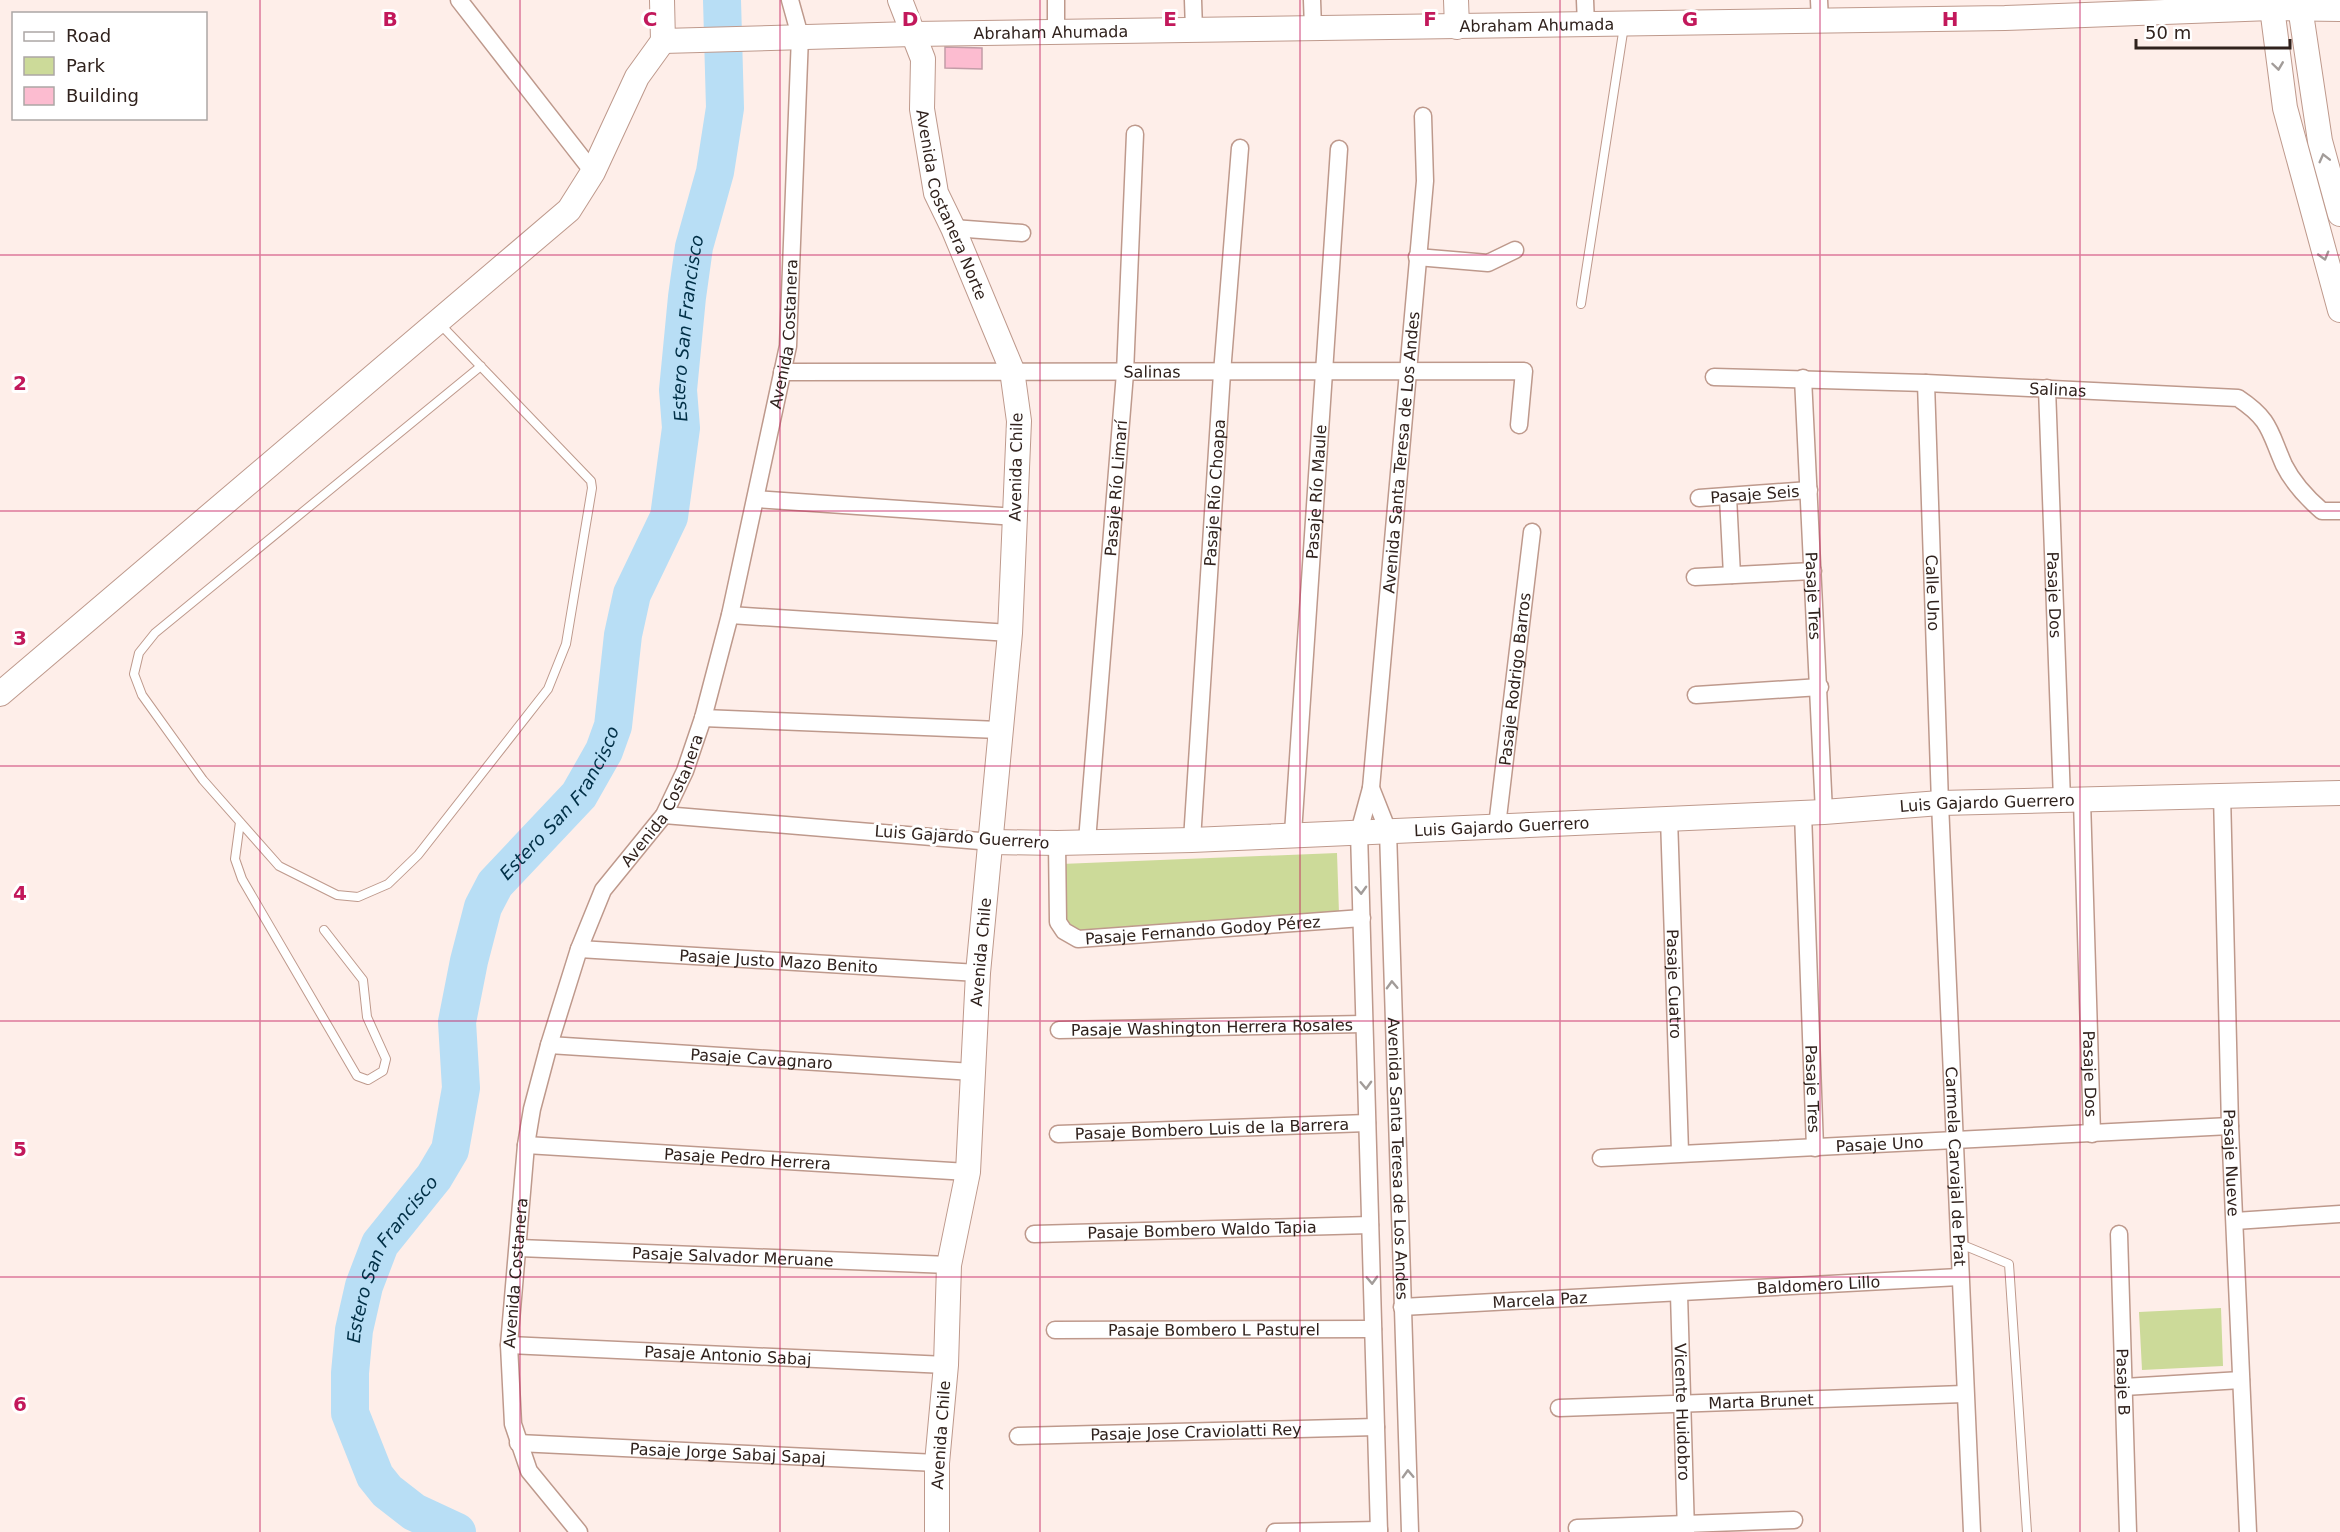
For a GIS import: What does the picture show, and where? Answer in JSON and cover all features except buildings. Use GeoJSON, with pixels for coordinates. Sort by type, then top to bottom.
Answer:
{"type":"FeatureCollection","features":[{"type":"Feature","properties":{"kind":"street"},"geometry":{"type":"LineString","coordinates":[[459,0],[593,172]]}},
{"type":"Feature","properties":{"kind":"street"},"geometry":{"type":"LineString","coordinates":[[0,694],[569,210],[593,172],[636,77],[663,41],[662,0]]}},
{"type":"Feature","properties":{"kind":"street","name":"Avenida Costanera"},"geometry":{"type":"LineString","coordinates":[[579,1532],[529,1471],[513,1424],[509,1345],[526,1145],[532,1109],[549,1045],[579,949],[603,890],[664,815],[685,771],[703,718],[730,615],[788,346],[800,36],[790,0]]}},
{"type":"Feature","properties":{"kind":"street"},"geometry":{"type":"LineString","coordinates":[[900,0],[913,34]]}},
{"type":"Feature","properties":{"kind":"street"},"geometry":{"type":"LineString","coordinates":[[1056,0],[1056,32]]}},
{"type":"Feature","properties":{"kind":"street"},"geometry":{"type":"LineString","coordinates":[[1193,0],[1194,30]]}},
{"type":"Feature","properties":{"kind":"street"},"geometry":{"type":"LineString","coordinates":[[1312,0],[1313,28]]}},
{"type":"Feature","properties":{"kind":"street"},"geometry":{"type":"LineString","coordinates":[[1456,0],[1457,27]]}},
{"type":"Feature","properties":{"kind":"street"},"geometry":{"type":"LineString","coordinates":[[1585,0],[1586,25]]}},
{"type":"Feature","properties":{"kind":"street"},"geometry":{"type":"LineString","coordinates":[[2271,4],[2285,108],[2340,310]]}},
{"type":"Feature","properties":{"kind":"street","name":"Abraham Ahumada"},"geometry":{"type":"LineString","coordinates":[[663,41],[913,34],[1625,24],[1820,10],[2271,4],[2300,4],[2340,9]]}},
{"type":"Feature","properties":{"kind":"street"},"geometry":{"type":"LineString","coordinates":[[2300,4],[2320,141],[2340,214]]}},
{"type":"Feature","properties":{"kind":"street","name":"Avenida Costanera Norte"},"geometry":{"type":"LineString","coordinates":[[913,34],[923,59],[922,109],[936,193],[953,228],[1012,370]]}},
{"type":"Feature","properties":{"kind":"street","name":"Avenida Santa Teresa de Los Andes"},"geometry":{"type":"LineString","coordinates":[[1379,1531],[1359,832],[1371,788],[1406,373],[1425,180],[1423,116]]}},
{"type":"Feature","properties":{"kind":"street","name":"Pasaje Río Limarí"},"geometry":{"type":"LineString","coordinates":[[1087,841],[1125,373],[1135,134]]}},
{"type":"Feature","properties":{"kind":"street","name":"Pasaje Río Choapa"},"geometry":{"type":"LineString","coordinates":[[1192,840],[1222,373],[1240,147]]}},
{"type":"Feature","properties":{"kind":"street","name":"Pasaje Río Maule"},"geometry":{"type":"LineString","coordinates":[[1293,833],[1326,373],[1339,149]]}},
{"type":"Feature","properties":{"kind":"street"},"geometry":{"type":"LineString","coordinates":[[953,228],[1022,233]]}},
{"type":"Feature","properties":{"kind":"street"},"geometry":{"type":"LineString","coordinates":[[1418,257],[1488,263],[1515,249]]}},
{"type":"Feature","properties":{"kind":"street","name":"Salinas"},"geometry":{"type":"LineString","coordinates":[[782,372],[1012,370],[1125,373],[1406,373],[1524,371],[1519,425]]}},
{"type":"Feature","properties":{"kind":"street","name":"Avenida Chile"},"geometry":{"type":"LineString","coordinates":[[937,1532],[938,1463],[949,1265],[968,1172],[978,973],[992,842],[999,730],[1010,633],[1019,421],[1012,370]]}},
{"type":"Feature","properties":{"kind":"street","name":"Salinas"},"geometry":{"type":"LineString","coordinates":[[1714,377],[1803,378],[2238,398],[2259,412],[2273,434],[2285,466],[2304,494],[2322,511],[2340,511]]}},
{"type":"Feature","properties":{"kind":"street","name":"Pasaje Tres"},"geometry":{"type":"LineString","coordinates":[[1803,378],[1820,687],[1813,812],[1815,1148]]}},
{"type":"Feature","properties":{"kind":"street","name":"Calle Uno"},"geometry":{"type":"LineString","coordinates":[[1926,383],[1940,803]]}},
{"type":"Feature","properties":{"kind":"street","name":"Pasaje Dos"},"geometry":{"type":"LineString","coordinates":[[2047,388],[2092,1134]]}},
{"type":"Feature","properties":{"kind":"street","name":"Pasaje Seis"},"geometry":{"type":"LineString","coordinates":[[1699,498],[1809,490]]}},
{"type":"Feature","properties":{"kind":"street"},"geometry":{"type":"LineString","coordinates":[[1728,497],[1732,575]]}},
{"type":"Feature","properties":{"kind":"street"},"geometry":{"type":"LineString","coordinates":[[756,499],[1016,517]]}},
{"type":"Feature","properties":{"kind":"street","name":"Pasaje Rodrigo Barros"},"geometry":{"type":"LineString","coordinates":[[1497,826],[1532,531]]}},
{"type":"Feature","properties":{"kind":"street"},"geometry":{"type":"LineString","coordinates":[[1695,577],[1813,571]]}},
{"type":"Feature","properties":{"kind":"street"},"geometry":{"type":"LineString","coordinates":[[730,615],[1010,633]]}},
{"type":"Feature","properties":{"kind":"street"},"geometry":{"type":"LineString","coordinates":[[1696,695],[1820,687]]}},
{"type":"Feature","properties":{"kind":"street"},"geometry":{"type":"LineString","coordinates":[[703,718],[999,730]]}},
{"type":"Feature","properties":{"kind":"street","name":"Avenida Santa Teresa de Los Andes"},"geometry":{"type":"LineString","coordinates":[[1371,788],[1388,831],[1410,1532]]}},
{"type":"Feature","properties":{"kind":"street","name":"Luis Gajardo Guerrero"},"geometry":{"type":"LineString","coordinates":[[664,815],[992,842],[1057,843],[1192,840],[1293,833],[1388,831],[1813,812],[1940,803],[2222,794],[2340,793]]}},
{"type":"Feature","properties":{"kind":"street","name":"Pasaje Nueve"},"geometry":{"type":"LineString","coordinates":[[2222,794],[2230,1126],[2248,1532]]}},
{"type":"Feature","properties":{"kind":"street","name":"Carmela Carvajal de Prat"},"geometry":{"type":"LineString","coordinates":[[1940,803],[1964,1394],[1972,1532]]}},
{"type":"Feature","properties":{"kind":"street","name":"Pasaje Cuatro"},"geometry":{"type":"LineString","coordinates":[[1669,818],[1680,1152]]}},
{"type":"Feature","properties":{"kind":"street","name":"Pasaje Fernando Godoy Pérez"},"geometry":{"type":"LineString","coordinates":[[1057,843],[1058,922],[1064,931],[1078,939],[1362,918]]}},
{"type":"Feature","properties":{"kind":"street","name":"Pasaje Justo Mazo Benito"},"geometry":{"type":"LineString","coordinates":[[579,949],[978,973]]}},
{"type":"Feature","properties":{"kind":"street","name":"Pasaje Washington Herrera Rosales"},"geometry":{"type":"LineString","coordinates":[[1059,1030],[1364,1024]]}},
{"type":"Feature","properties":{"kind":"street","name":"Pasaje Cavagnaro"},"geometry":{"type":"LineString","coordinates":[[549,1045],[973,1072]]}},
{"type":"Feature","properties":{"kind":"street","name":"Pasaje Bombero Luis de la Barrera"},"geometry":{"type":"LineString","coordinates":[[1058,1134],[1367,1123]]}},
{"type":"Feature","properties":{"kind":"street","name":"Pasaje Uno"},"geometry":{"type":"LineString","coordinates":[[1602,1158],[1680,1152],[1815,1148],[2230,1126]]}},
{"type":"Feature","properties":{"kind":"street","name":"Pasaje Pedro Herrera"},"geometry":{"type":"LineString","coordinates":[[526,1145],[968,1172]]}},
{"type":"Feature","properties":{"kind":"street"},"geometry":{"type":"LineString","coordinates":[[2235,1221],[2340,1214]]}},
{"type":"Feature","properties":{"kind":"street","name":"Pasaje Bombero Waldo Tapia"},"geometry":{"type":"LineString","coordinates":[[1034,1234],[1370,1225]]}},
{"type":"Feature","properties":{"kind":"street","name":"Pasaje B"},"geometry":{"type":"LineString","coordinates":[[2119,1234],[2128,1532]]}},
{"type":"Feature","properties":{"kind":"street","name":"Pasaje Salvador Meruane"},"geometry":{"type":"LineString","coordinates":[[519,1248],[949,1265]]}},
{"type":"Feature","properties":{"kind":"street","name":"Baldomero Lillo"},"geometry":{"type":"LineString","coordinates":[[1678,1294],[1959,1277]]}},
{"type":"Feature","properties":{"kind":"street","name":"Marcela Paz"},"geometry":{"type":"LineString","coordinates":[[1402,1307],[1678,1294]]}},
{"type":"Feature","properties":{"kind":"street","name":"Vicente Huidobro"},"geometry":{"type":"LineString","coordinates":[[1678,1294],[1686,1528]]}},
{"type":"Feature","properties":{"kind":"street","name":"Pasaje Bombero L Pasturel"},"geometry":{"type":"LineString","coordinates":[[1055,1330],[1373,1329]]}},
{"type":"Feature","properties":{"kind":"street","name":"Pasaje Antonio Sabaj"},"geometry":{"type":"LineString","coordinates":[[509,1345],[945,1365]]}},
{"type":"Feature","properties":{"kind":"street"},"geometry":{"type":"LineString","coordinates":[[2124,1387],[2241,1380]]}},
{"type":"Feature","properties":{"kind":"street","name":"Marta Brunet"},"geometry":{"type":"LineString","coordinates":[[1559,1408],[1964,1394]]}},
{"type":"Feature","properties":{"kind":"street","name":"Pasaje Jose Craviolatti Rey"},"geometry":{"type":"LineString","coordinates":[[1018,1436],[1376,1427]]}},
{"type":"Feature","properties":{"kind":"street","name":"Pasaje Jorge Sabaj Sapaj"},"geometry":{"type":"LineString","coordinates":[[518,1443],[938,1463]]}},
{"type":"Feature","properties":{"kind":"street"},"geometry":{"type":"LineString","coordinates":[[1577,1528],[1686,1528],[1794,1520]]}},
{"type":"Feature","properties":{"kind":"street"},"geometry":{"type":"LineString","coordinates":[[1275,1532],[1379,1531]]}},
{"type":"Feature","properties":{"kind":"lane"},"geometry":{"type":"LineString","coordinates":[[1581,304],[1625,24]]}},
{"type":"Feature","properties":{"kind":"lane"},"geometry":{"type":"LineString","coordinates":[[438,321],[591,481],[592,488],[566,644],[548,689],[418,855],[388,884],[358,897],[337,895],[279,866],[203,780],[142,695],[134,674],[139,653],[155,633],[481,366]]}},
{"type":"Feature","properties":{"kind":"lane"},"geometry":{"type":"LineString","coordinates":[[240,822],[235,859],[242,879],[357,1076],[368,1080],[383,1071],[386,1059],[367,1017],[363,980],[324,930]]}},
{"type":"Feature","properties":{"kind":"lane"},"geometry":{"type":"LineString","coordinates":[[1958,1243],[2008,1264],[2027,1532]]}},
{"type":"Feature","properties":{"kind":"green space"},"geometry":{"type":"Polygon","coordinates":[[[1337,853],[1339,913],[1074,934],[1062,918],[1061,864],[1337,853]]]}},
{"type":"Feature","properties":{"kind":"green space"},"geometry":{"type":"Polygon","coordinates":[[[2221,1308],[2223,1366],[2142,1370],[2139,1312],[2221,1308]]]}},
{"type":"Feature","properties":{"kind":"waterway","name":"Estero San Francisco"},"geometry":{"type":"LineString","coordinates":[[457,1532],[414,1512],[387,1491],[375,1476],[350,1413],[350,1373],[354,1330],[364,1286],[380,1244],[434,1177],[450,1150],[461,1088],[457,1022],[483,907],[495,884],[579,795],[604,751],[613,726],[623,635],[632,594],[669,517],[681,428],[678,390],[687,297],[694,247],[715,172],[725,108],[722,0]]}}]}
